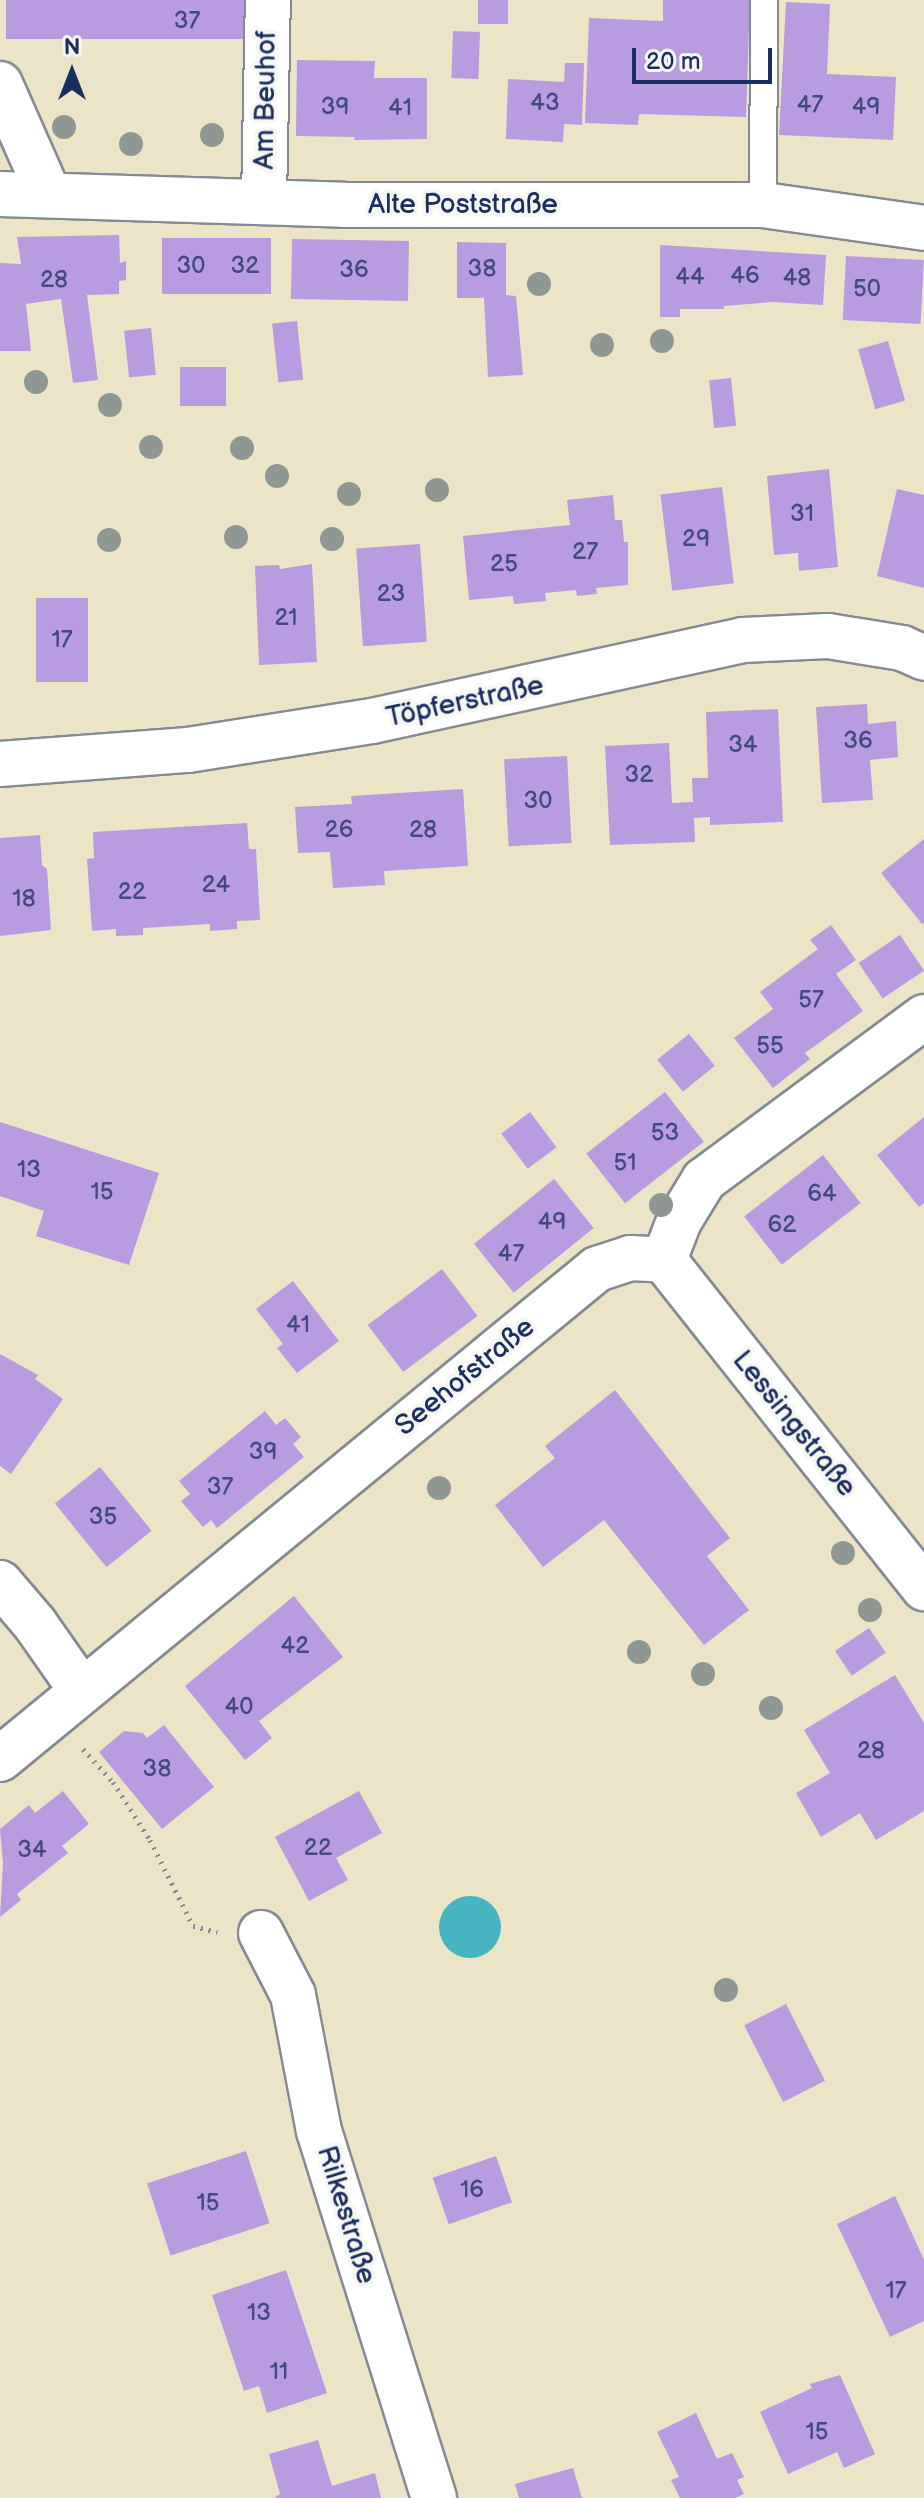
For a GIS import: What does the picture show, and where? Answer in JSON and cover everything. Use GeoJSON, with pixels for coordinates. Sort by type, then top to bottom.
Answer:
{"type":"FeatureCollection","features":[{"type":"Feature","properties":{"kind":"street","name":"Am Beuhof"},"geometry":{"type":"LineString","coordinates":[[264,201],[268,0]]}},
{"type":"Feature","properties":{"kind":"street"},"geometry":{"type":"LineString","coordinates":[[0,84],[49,195]]}},
{"type":"Feature","properties":{"kind":"street","name":"Alte Poststraße"},"geometry":{"type":"LineString","coordinates":[[0,194],[359,205],[763,205],[924,228]]}},
{"type":"Feature","properties":{"kind":"street","name":"Töpferstraße"},"geometry":{"type":"LineString","coordinates":[[0,764],[188,750],[326,729],[483,699],[743,640],[828,636],[902,648],[924,658]]}},
{"type":"Feature","properties":{"kind":"street"},"geometry":{"type":"LineString","coordinates":[[664,1260],[679,1221],[704,1180],[924,1017]]}},
{"type":"Feature","properties":{"kind":"street","name":"Seehofstraße"},"geometry":{"type":"LineString","coordinates":[[0,1759],[597,1269],[630,1258],[664,1260]]}},
{"type":"Feature","properties":{"kind":"street","name":"Lessingstraße"},"geometry":{"type":"LineString","coordinates":[[664,1260],[924,1588]]}},
{"type":"Feature","properties":{"kind":"street"},"geometry":{"type":"LineString","coordinates":[[0,1583],[35,1624],[68,1703]]}},
{"type":"Feature","properties":{"kind":"street","name":"Rilkestraße"},"geometry":{"type":"LineString","coordinates":[[261,1933],[293,1995],[319,2131],[434,2498]]}},
{"type":"Feature","properties":{"kind":"lane"},"geometry":{"type":"LineString","coordinates":[[763,205],[764,0]]}},
{"type":"Feature","properties":{"kind":"path"},"geometry":{"type":"LineString","coordinates":[[68,1703],[150,1840],[193,1926],[228,1935],[261,1933]]}},
{"type":"Feature","properties":{"kind":"water"},"geometry":{"type":"Polygon","coordinates":[[[470,1896],[492,1905],[501,1927],[492,1949],[470,1958],[448,1949],[439,1927],[448,1905],[470,1896]]]}},
{"type":"Feature","properties":{"kind":"building"},"geometry":{"type":"Polygon","coordinates":[[[6,0],[247,0],[247,39],[6,39],[6,0]]]}},
{"type":"Feature","properties":{"kind":"building"},"geometry":{"type":"Polygon","coordinates":[[[478,0],[508,0],[508,24],[478,24],[478,0]]]}},
{"type":"Feature","properties":{"kind":"building"},"geometry":{"type":"Polygon","coordinates":[[[663,0],[750,0],[746,117],[639,114],[638,125],[585,123],[589,18],[663,21],[663,0]]]}},
{"type":"Feature","properties":{"kind":"building"},"geometry":{"type":"Polygon","coordinates":[[[786,2],[830,4],[827,74],[896,77],[893,140],[779,135],[786,2]]]}},
{"type":"Feature","properties":{"kind":"building"},"geometry":{"type":"Polygon","coordinates":[[[453,31],[480,32],[478,79],[451,78],[453,31]]]}},
{"type":"Feature","properties":{"kind":"building"},"geometry":{"type":"Polygon","coordinates":[[[297,60],[375,61],[374,78],[427,78],[427,139],[354,140],[355,137],[296,136],[297,60]]]}},
{"type":"Feature","properties":{"kind":"building"},"geometry":{"type":"Polygon","coordinates":[[[565,63],[584,63],[582,125],[564,124],[563,142],[506,139],[508,79],[564,82],[565,63]]]}},
{"type":"Feature","properties":{"kind":"building"},"geometry":{"type":"Polygon","coordinates":[[[119,235],[120,263],[126,261],[126,280],[119,281],[119,294],[87,295],[98,380],[73,383],[61,299],[26,304],[31,351],[0,351],[0,263],[21,264],[17,237],[119,235]]]}},
{"type":"Feature","properties":{"kind":"building"},"geometry":{"type":"Polygon","coordinates":[[[162,238],[271,238],[271,294],[162,294],[162,238]]]}},
{"type":"Feature","properties":{"kind":"building"},"geometry":{"type":"Polygon","coordinates":[[[292,239],[409,241],[408,301],[291,299],[292,239]]]}},
{"type":"Feature","properties":{"kind":"building"},"geometry":{"type":"Polygon","coordinates":[[[457,242],[506,243],[506,295],[516,296],[523,375],[488,377],[484,298],[457,298],[457,242]]]}},
{"type":"Feature","properties":{"kind":"building"},"geometry":{"type":"Polygon","coordinates":[[[660,245],[826,255],[823,305],[772,302],[724,306],[724,309],[680,309],[680,317],[660,317],[660,245]]]}},
{"type":"Feature","properties":{"kind":"building"},"geometry":{"type":"Polygon","coordinates":[[[846,256],[924,260],[921,324],[843,320],[846,256]]]}},
{"type":"Feature","properties":{"kind":"building"},"geometry":{"type":"Polygon","coordinates":[[[297,321],[303,380],[278,382],[272,324],[297,321]]]}},
{"type":"Feature","properties":{"kind":"building"},"geometry":{"type":"Polygon","coordinates":[[[151,328],[156,375],[129,378],[124,331],[151,328]]]}},
{"type":"Feature","properties":{"kind":"building"},"geometry":{"type":"Polygon","coordinates":[[[888,341],[905,401],[875,409],[858,350],[888,341]]]}},
{"type":"Feature","properties":{"kind":"building"},"geometry":{"type":"Polygon","coordinates":[[[180,367],[226,367],[226,406],[180,406],[180,367]]]}},
{"type":"Feature","properties":{"kind":"building"},"geometry":{"type":"Polygon","coordinates":[[[731,378],[736,426],[714,428],[709,380],[731,378]]]}},
{"type":"Feature","properties":{"kind":"building"},"geometry":{"type":"Polygon","coordinates":[[[829,469],[838,567],[799,571],[798,553],[774,555],[767,476],[829,469]]]}},
{"type":"Feature","properties":{"kind":"building"},"geometry":{"type":"Polygon","coordinates":[[[722,487],[734,583],[672,591],[660,495],[722,487]]]}},
{"type":"Feature","properties":{"kind":"building"},"geometry":{"type":"Polygon","coordinates":[[[897,489],[924,495],[924,588],[877,576],[897,489]]]}},
{"type":"Feature","properties":{"kind":"building"},"geometry":{"type":"Polygon","coordinates":[[[613,495],[615,520],[622,520],[624,542],[628,542],[628,585],[596,588],[597,594],[577,596],[576,590],[545,593],[546,601],[514,604],[513,596],[469,600],[463,536],[570,525],[567,500],[613,495]]]}},
{"type":"Feature","properties":{"kind":"building"},"geometry":{"type":"Polygon","coordinates":[[[420,544],[427,642],[363,646],[356,548],[420,544]]]}},
{"type":"Feature","properties":{"kind":"building"},"geometry":{"type":"Polygon","coordinates":[[[312,564],[317,662],[259,665],[255,566],[279,565],[280,569],[312,564]]]}},
{"type":"Feature","properties":{"kind":"building"},"geometry":{"type":"Polygon","coordinates":[[[36,598],[88,598],[88,682],[36,682],[36,598]]]}},
{"type":"Feature","properties":{"kind":"building"},"geometry":{"type":"Polygon","coordinates":[[[867,704],[868,724],[896,721],[898,757],[870,760],[873,800],[822,803],[816,707],[867,704]]]}},
{"type":"Feature","properties":{"kind":"building"},"geometry":{"type":"Polygon","coordinates":[[[778,709],[783,822],[710,825],[710,817],[694,818],[695,842],[610,845],[605,746],[669,743],[672,803],[693,802],[692,778],[708,778],[706,712],[778,709]]]}},
{"type":"Feature","properties":{"kind":"building"},"geometry":{"type":"Polygon","coordinates":[[[567,756],[572,843],[509,846],[504,759],[567,756]]]}},
{"type":"Feature","properties":{"kind":"building"},"geometry":{"type":"Polygon","coordinates":[[[463,789],[468,866],[384,871],[385,885],[333,888],[330,852],[298,853],[295,807],[352,804],[351,796],[463,789]]]}},
{"type":"Feature","properties":{"kind":"building"},"geometry":{"type":"Polygon","coordinates":[[[247,823],[249,849],[256,849],[260,920],[237,921],[237,929],[210,931],[210,924],[143,928],[143,935],[116,936],[116,929],[92,931],[87,859],[94,858],[93,832],[247,823]]]}},
{"type":"Feature","properties":{"kind":"building"},"geometry":{"type":"Polygon","coordinates":[[[40,835],[42,865],[47,869],[51,930],[0,936],[0,838],[40,835]]]}},
{"type":"Feature","properties":{"kind":"building"},"geometry":{"type":"Polygon","coordinates":[[[924,839],[924,923],[922,924],[881,873],[924,839]]]}},
{"type":"Feature","properties":{"kind":"building"},"geometry":{"type":"Polygon","coordinates":[[[831,925],[856,960],[836,974],[863,1011],[805,1053],[810,1059],[773,1088],[734,1038],[773,1009],[760,992],[818,949],[810,940],[831,925]]]}},
{"type":"Feature","properties":{"kind":"building"},"geometry":{"type":"Polygon","coordinates":[[[900,935],[924,971],[883,999],[859,963],[900,935]]]}},
{"type":"Feature","properties":{"kind":"building"},"geometry":{"type":"Polygon","coordinates":[[[689,1034],[715,1066],[683,1092],[657,1060],[689,1034]]]}},
{"type":"Feature","properties":{"kind":"building"},"geometry":{"type":"Polygon","coordinates":[[[665,1092],[704,1142],[625,1203],[586,1154],[665,1092]]]}},
{"type":"Feature","properties":{"kind":"building"},"geometry":{"type":"Polygon","coordinates":[[[530,1112],[556,1147],[528,1169],[501,1134],[530,1112]]]}},
{"type":"Feature","properties":{"kind":"building"},"geometry":{"type":"Polygon","coordinates":[[[924,1117],[924,1203],[919,1207],[877,1155],[924,1117]]]}},
{"type":"Feature","properties":{"kind":"building"},"geometry":{"type":"Polygon","coordinates":[[[0,1122],[159,1173],[129,1265],[36,1236],[44,1211],[0,1196],[0,1122]]]}},
{"type":"Feature","properties":{"kind":"building"},"geometry":{"type":"Polygon","coordinates":[[[823,1155],[861,1203],[782,1265],[744,1217],[823,1155]]]}},
{"type":"Feature","properties":{"kind":"building"},"geometry":{"type":"Polygon","coordinates":[[[554,1179],[594,1228],[514,1293],[474,1244],[554,1179]]]}},
{"type":"Feature","properties":{"kind":"building"},"geometry":{"type":"Polygon","coordinates":[[[442,1269],[478,1316],[403,1372],[368,1325],[442,1269]]]}},
{"type":"Feature","properties":{"kind":"building"},"geometry":{"type":"Polygon","coordinates":[[[293,1281],[339,1341],[297,1373],[277,1348],[283,1344],[256,1309],[293,1281]]]}},
{"type":"Feature","properties":{"kind":"building"},"geometry":{"type":"Polygon","coordinates":[[[0,1354],[38,1375],[35,1379],[63,1399],[11,1474],[0,1466],[0,1354]]]}},
{"type":"Feature","properties":{"kind":"building"},"geometry":{"type":"Polygon","coordinates":[[[615,1390],[730,1538],[707,1556],[749,1610],[704,1645],[604,1520],[543,1567],[495,1505],[555,1458],[545,1446],[615,1390]]]}},
{"type":"Feature","properties":{"kind":"building"},"geometry":{"type":"Polygon","coordinates":[[[265,1411],[276,1425],[285,1418],[301,1437],[293,1444],[304,1457],[217,1528],[211,1520],[203,1527],[181,1501],[190,1494],[179,1481],[265,1411]]]}},
{"type":"Feature","properties":{"kind":"building"},"geometry":{"type":"Polygon","coordinates":[[[100,1467],[152,1531],[107,1567],[55,1504],[100,1467]]]}},
{"type":"Feature","properties":{"kind":"building"},"geometry":{"type":"Polygon","coordinates":[[[294,1596],[343,1657],[259,1721],[272,1738],[245,1760],[185,1686],[294,1596]]]}},
{"type":"Feature","properties":{"kind":"building"},"geometry":{"type":"Polygon","coordinates":[[[869,1628],[886,1653],[852,1676],[835,1651],[869,1628]]]}},
{"type":"Feature","properties":{"kind":"building"},"geometry":{"type":"Polygon","coordinates":[[[895,1675],[924,1723],[924,1811],[876,1840],[860,1813],[821,1837],[796,1793],[830,1773],[804,1730],[895,1675]]]}},
{"type":"Feature","properties":{"kind":"building"},"geometry":{"type":"Polygon","coordinates":[[[164,1725],[214,1787],[162,1829],[99,1752],[124,1731],[143,1733],[147,1738],[164,1725]]]}},
{"type":"Feature","properties":{"kind":"building"},"geometry":{"type":"Polygon","coordinates":[[[63,1791],[89,1824],[62,1846],[68,1853],[17,1894],[21,1900],[0,1917],[3,1863],[0,1829],[29,1805],[35,1813],[63,1791]]]}},
{"type":"Feature","properties":{"kind":"building"},"geometry":{"type":"Polygon","coordinates":[[[359,1791],[382,1833],[336,1858],[348,1880],[309,1901],[275,1837],[359,1791]]]}},
{"type":"Feature","properties":{"kind":"building"},"geometry":{"type":"Polygon","coordinates":[[[786,2004],[825,2081],[783,2102],[744,2025],[786,2004]]]}},
{"type":"Feature","properties":{"kind":"building"},"geometry":{"type":"Polygon","coordinates":[[[246,2151],[269,2223],[171,2255],[147,2183],[246,2151]]]}},
{"type":"Feature","properties":{"kind":"building"},"geometry":{"type":"Polygon","coordinates":[[[496,2156],[512,2202],[449,2224],[433,2178],[496,2156]]]}},
{"type":"Feature","properties":{"kind":"building"},"geometry":{"type":"Polygon","coordinates":[[[895,2196],[924,2260],[924,2321],[890,2337],[837,2224],[895,2196]]]}},
{"type":"Feature","properties":{"kind":"building"},"geometry":{"type":"Polygon","coordinates":[[[286,2270],[327,2393],[267,2413],[259,2386],[244,2391],[212,2295],[286,2270]]]}},
{"type":"Feature","properties":{"kind":"building"},"geometry":{"type":"Polygon","coordinates":[[[840,2375],[875,2454],[844,2468],[837,2452],[788,2474],[760,2412],[812,2388],[810,2384],[840,2375]]]}},
{"type":"Feature","properties":{"kind":"building"},"geometry":{"type":"Polygon","coordinates":[[[696,2413],[717,2459],[732,2453],[744,2477],[737,2480],[744,2494],[735,2498],[680,2498],[671,2480],[679,2477],[657,2432],[696,2413]]]}},
{"type":"Feature","properties":{"kind":"building"},"geometry":{"type":"Polygon","coordinates":[[[318,2440],[332,2486],[375,2473],[381,2498],[274,2498],[280,2494],[269,2454],[318,2440]]]}},
{"type":"Feature","properties":{"kind":"building"},"geometry":{"type":"Polygon","coordinates":[[[573,2468],[582,2498],[519,2498],[515,2484],[573,2468]]]}}]}
